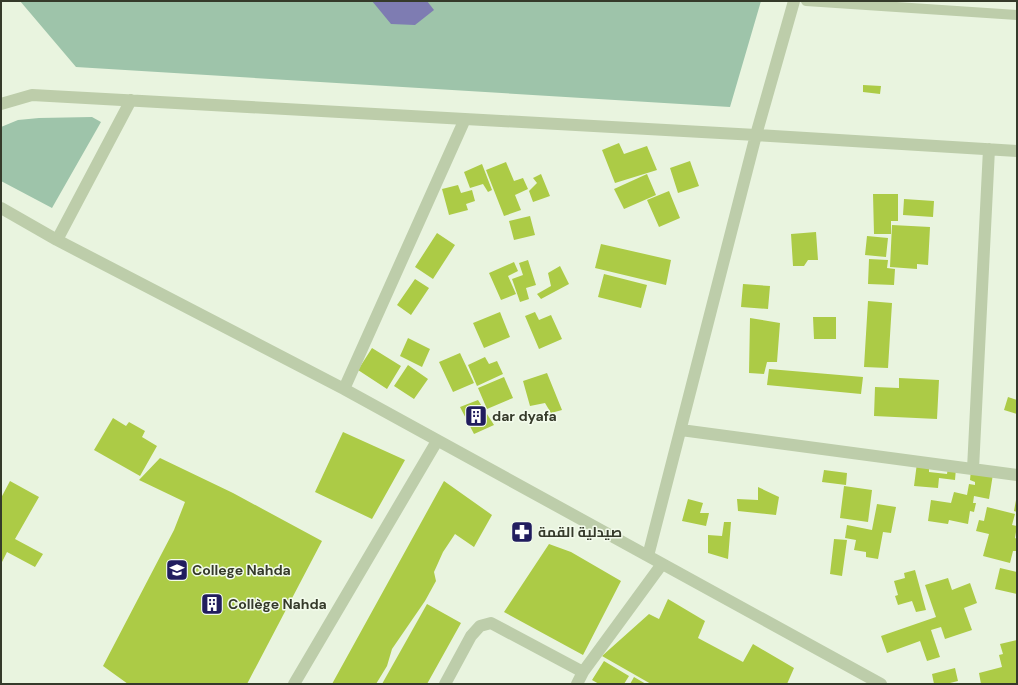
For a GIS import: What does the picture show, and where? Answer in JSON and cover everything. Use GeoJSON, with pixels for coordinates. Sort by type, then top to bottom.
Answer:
{"type":"FeatureCollection","features":[{"type":"Feature","properties":{"kind":"street"},"geometry":{"type":"LineString","coordinates":[[648,556],[756,135],[794,1]]}},
{"type":"Feature","properties":{"kind":"street"},"geometry":{"type":"LineString","coordinates":[[1,104],[32,95],[1017,151]]}},
{"type":"Feature","properties":{"kind":"street"},"geometry":{"type":"LineString","coordinates":[[56,240],[132,100]]}},
{"type":"Feature","properties":{"kind":"street"},"geometry":{"type":"LineString","coordinates":[[344,389],[465,119]]}},
{"type":"Feature","properties":{"kind":"street"},"geometry":{"type":"LineString","coordinates":[[973,469],[989,149]]}},
{"type":"Feature","properties":{"kind":"street"},"geometry":{"type":"LineString","coordinates":[[1,208],[56,240],[344,389],[881,684]]}},
{"type":"Feature","properties":{"kind":"street"},"geometry":{"type":"LineString","coordinates":[[681,430],[1017,475]]}},
{"type":"Feature","properties":{"kind":"street"},"geometry":{"type":"LineString","coordinates":[[294,684],[437,441]]}},
{"type":"Feature","properties":{"kind":"street"},"geometry":{"type":"LineString","coordinates":[[577,684],[583,672],[662,564]]}},
{"type":"Feature","properties":{"kind":"street"},"geometry":{"type":"LineString","coordinates":[[445,684],[471,636],[480,626],[491,623],[583,672]]}},
{"type":"Feature","properties":{"kind":"lane"},"geometry":{"type":"LineString","coordinates":[[806,1],[1017,14]]}},
{"type":"Feature","properties":{"kind":"green space"},"geometry":{"type":"Polygon","coordinates":[[[20,1],[761,1],[730,107],[76,67],[20,1]]]}},
{"type":"Feature","properties":{"kind":"green space"},"geometry":{"type":"Polygon","coordinates":[[[92,117],[101,122],[52,208],[1,181],[1,127],[18,120],[92,117]]]}},
{"type":"Feature","properties":{"kind":"shaded area"},"geometry":{"type":"Polygon","coordinates":[[[372,1],[427,1],[434,10],[415,25],[391,24],[372,1]]]}},
{"type":"Feature","properties":{"kind":"building"},"geometry":{"type":"Polygon","coordinates":[[[863,85],[881,86],[880,94],[863,92],[863,85]]]}},
{"type":"Feature","properties":{"kind":"building"},"geometry":{"type":"Polygon","coordinates":[[[619,143],[624,154],[647,146],[657,170],[615,183],[602,150],[619,143]]]}},
{"type":"Feature","properties":{"kind":"building"},"geometry":{"type":"Polygon","coordinates":[[[690,161],[699,186],[678,193],[670,168],[690,161]]]}},
{"type":"Feature","properties":{"kind":"building"},"geometry":{"type":"Polygon","coordinates":[[[506,162],[514,181],[523,178],[528,189],[515,195],[521,210],[504,216],[486,170],[506,162]]]}},
{"type":"Feature","properties":{"kind":"building"},"geometry":{"type":"Polygon","coordinates":[[[482,164],[492,190],[488,192],[483,184],[470,188],[464,172],[482,164]]]}},
{"type":"Feature","properties":{"kind":"building"},"geometry":{"type":"Polygon","coordinates":[[[541,174],[550,196],[533,202],[529,191],[537,183],[533,178],[541,174]]]}},
{"type":"Feature","properties":{"kind":"building"},"geometry":{"type":"Polygon","coordinates":[[[647,174],[656,195],[624,209],[614,189],[647,174]]]}},
{"type":"Feature","properties":{"kind":"building"},"geometry":{"type":"Polygon","coordinates":[[[458,185],[461,193],[472,190],[475,201],[466,204],[468,210],[449,215],[442,189],[458,185]]]}},
{"type":"Feature","properties":{"kind":"building"},"geometry":{"type":"Polygon","coordinates":[[[669,191],[680,218],[659,227],[647,200],[669,191]]]}},
{"type":"Feature","properties":{"kind":"building"},"geometry":{"type":"Polygon","coordinates":[[[873,194],[898,194],[898,221],[891,221],[891,234],[874,234],[873,194]]]}},
{"type":"Feature","properties":{"kind":"building"},"geometry":{"type":"Polygon","coordinates":[[[904,199],[934,201],[933,217],[903,215],[904,199]]]}},
{"type":"Feature","properties":{"kind":"building"},"geometry":{"type":"Polygon","coordinates":[[[530,216],[535,235],[514,240],[509,221],[530,216]]]}},
{"type":"Feature","properties":{"kind":"building"},"geometry":{"type":"Polygon","coordinates":[[[892,225],[930,227],[928,265],[917,264],[917,269],[890,267],[892,225]]]}},
{"type":"Feature","properties":{"kind":"building"},"geometry":{"type":"Polygon","coordinates":[[[816,232],[818,260],[808,260],[804,266],[793,266],[791,234],[816,232]]]}},
{"type":"Feature","properties":{"kind":"building"},"geometry":{"type":"Polygon","coordinates":[[[437,233],[455,245],[433,279],[415,267],[437,233]]]}},
{"type":"Feature","properties":{"kind":"building"},"geometry":{"type":"Polygon","coordinates":[[[867,236],[888,238],[886,257],[865,255],[867,236]]]}},
{"type":"Feature","properties":{"kind":"building"},"geometry":{"type":"Polygon","coordinates":[[[601,244],[671,260],[666,285],[595,268],[601,244]]]}},
{"type":"Feature","properties":{"kind":"building"},"geometry":{"type":"Polygon","coordinates":[[[869,259],[888,260],[887,268],[895,269],[894,285],[868,284],[869,259]]]}},
{"type":"Feature","properties":{"kind":"building"},"geometry":{"type":"Polygon","coordinates":[[[528,260],[536,285],[526,288],[529,299],[520,302],[512,279],[523,275],[519,263],[528,260]]]}},
{"type":"Feature","properties":{"kind":"building"},"geometry":{"type":"Polygon","coordinates":[[[514,262],[518,271],[508,276],[516,294],[501,300],[489,273],[514,262]]]}},
{"type":"Feature","properties":{"kind":"building"},"geometry":{"type":"Polygon","coordinates":[[[560,266],[569,284],[541,299],[537,294],[551,286],[548,273],[560,266]]]}},
{"type":"Feature","properties":{"kind":"building"},"geometry":{"type":"Polygon","coordinates":[[[604,274],[647,285],[641,308],[598,297],[604,274]]]}},
{"type":"Feature","properties":{"kind":"building"},"geometry":{"type":"Polygon","coordinates":[[[415,279],[429,288],[411,315],[397,305],[415,279]]]}},
{"type":"Feature","properties":{"kind":"building"},"geometry":{"type":"Polygon","coordinates":[[[743,284],[770,286],[768,309],[741,307],[743,284]]]}},
{"type":"Feature","properties":{"kind":"building"},"geometry":{"type":"Polygon","coordinates":[[[868,301],[892,303],[888,368],[864,367],[868,301]]]}},
{"type":"Feature","properties":{"kind":"building"},"geometry":{"type":"Polygon","coordinates":[[[500,312],[510,337],[484,348],[473,323],[500,312]]]}},
{"type":"Feature","properties":{"kind":"building"},"geometry":{"type":"Polygon","coordinates":[[[535,312],[539,320],[551,315],[562,339],[539,349],[525,316],[535,312]]]}},
{"type":"Feature","properties":{"kind":"building"},"geometry":{"type":"Polygon","coordinates":[[[813,317],[836,317],[836,339],[814,339],[813,317]]]}},
{"type":"Feature","properties":{"kind":"building"},"geometry":{"type":"Polygon","coordinates":[[[750,318],[780,323],[777,362],[767,362],[764,374],[749,373],[750,318]]]}},
{"type":"Feature","properties":{"kind":"building"},"geometry":{"type":"Polygon","coordinates":[[[408,338],[430,349],[422,367],[400,356],[408,338]]]}},
{"type":"Feature","properties":{"kind":"building"},"geometry":{"type":"Polygon","coordinates":[[[372,348],[401,366],[387,389],[358,370],[372,348]]]}},
{"type":"Feature","properties":{"kind":"building"},"geometry":{"type":"Polygon","coordinates":[[[460,353],[474,383],[453,392],[439,362],[460,353]]]}},
{"type":"Feature","properties":{"kind":"building"},"geometry":{"type":"Polygon","coordinates":[[[485,357],[489,364],[497,361],[503,374],[477,386],[468,365],[485,357]]]}},
{"type":"Feature","properties":{"kind":"building"},"geometry":{"type":"Polygon","coordinates":[[[408,365],[428,379],[414,399],[394,386],[408,365]]]}},
{"type":"Feature","properties":{"kind":"building"},"geometry":{"type":"Polygon","coordinates":[[[769,369],[863,377],[861,394],[767,385],[769,369]]]}},
{"type":"Feature","properties":{"kind":"building"},"geometry":{"type":"Polygon","coordinates":[[[547,373],[562,410],[551,413],[545,403],[530,406],[523,381],[547,373]]]}},
{"type":"Feature","properties":{"kind":"building"},"geometry":{"type":"Polygon","coordinates":[[[504,377],[513,398],[487,409],[478,388],[504,377]]]}},
{"type":"Feature","properties":{"kind":"building"},"geometry":{"type":"Polygon","coordinates":[[[899,378],[939,380],[937,419],[874,416],[875,387],[899,388],[899,378]]]}},
{"type":"Feature","properties":{"kind":"building"},"geometry":{"type":"Polygon","coordinates":[[[1008,397],[1017,400],[1017,414],[1004,410],[1008,397]]]}},
{"type":"Feature","properties":{"kind":"building","name":"dar dyafa"},"geometry":{"type":"Polygon","coordinates":[[[478,400],[494,425],[474,434],[460,407],[478,400]]]}},
{"type":"Feature","properties":{"kind":"building"},"geometry":{"type":"Polygon","coordinates":[[[113,418],[126,426],[129,422],[145,431],[142,437],[157,446],[140,476],[94,450],[113,418]]]}},
{"type":"Feature","properties":{"kind":"building"},"geometry":{"type":"Polygon","coordinates":[[[343,432],[405,460],[372,519],[315,492],[343,432]]]}},
{"type":"Feature","properties":{"kind":"building","name":"Collège Nahda"},"geometry":{"type":"Polygon","coordinates":[[[160,458],[233,493],[322,541],[247,684],[128,684],[103,666],[174,530],[185,502],[139,480],[160,458]]]}},
{"type":"Feature","properties":{"kind":"building"},"geometry":{"type":"Polygon","coordinates":[[[917,463],[929,464],[929,472],[947,474],[948,467],[956,468],[955,480],[939,478],[938,488],[914,486],[917,463]]]}},
{"type":"Feature","properties":{"kind":"building"},"geometry":{"type":"Polygon","coordinates":[[[824,470],[847,473],[846,485],[822,482],[824,470]]]}},
{"type":"Feature","properties":{"kind":"building"},"geometry":{"type":"Polygon","coordinates":[[[971,470],[993,474],[989,499],[974,496],[973,503],[976,503],[974,512],[970,511],[968,524],[949,520],[948,524],[928,521],[931,500],[951,503],[954,492],[967,495],[969,484],[975,485],[975,482],[970,480],[971,470]]]}},
{"type":"Feature","properties":{"kind":"building"},"geometry":{"type":"Polygon","coordinates":[[[10,481],[39,497],[15,539],[43,554],[35,567],[7,552],[1,564],[1,498],[10,481]]]}},
{"type":"Feature","properties":{"kind":"building"},"geometry":{"type":"Polygon","coordinates":[[[444,481],[492,515],[474,547],[455,534],[443,552],[434,572],[436,581],[425,601],[392,649],[387,666],[376,684],[332,684],[444,481]]]}},
{"type":"Feature","properties":{"kind":"building"},"geometry":{"type":"Polygon","coordinates":[[[844,486],[872,490],[868,522],[840,518],[844,486]]]}},
{"type":"Feature","properties":{"kind":"building"},"geometry":{"type":"Polygon","coordinates":[[[758,487],[779,497],[776,515],[738,511],[737,499],[758,500],[758,487]]]}},
{"type":"Feature","properties":{"kind":"building"},"geometry":{"type":"Polygon","coordinates":[[[688,499],[703,503],[700,513],[709,513],[706,526],[682,521],[688,499]]]}},
{"type":"Feature","properties":{"kind":"building"},"geometry":{"type":"Polygon","coordinates":[[[1017,500],[1017,512],[1014,511],[1017,500]]]}},
{"type":"Feature","properties":{"kind":"building"},"geometry":{"type":"Polygon","coordinates":[[[877,504],[896,507],[891,533],[883,532],[878,559],[866,557],[866,552],[854,550],[856,540],[845,538],[847,525],[872,530],[877,504]]]}},
{"type":"Feature","properties":{"kind":"building"},"geometry":{"type":"Polygon","coordinates":[[[987,507],[1015,514],[1012,525],[1017,526],[1015,538],[1017,539],[1017,551],[1013,551],[1010,563],[983,556],[989,534],[976,531],[979,520],[984,521],[987,507]]]}},
{"type":"Feature","properties":{"kind":"building"},"geometry":{"type":"Polygon","coordinates":[[[724,522],[731,522],[728,559],[708,553],[708,535],[722,536],[724,522]]]}},
{"type":"Feature","properties":{"kind":"building"},"geometry":{"type":"Polygon","coordinates":[[[834,539],[847,540],[842,576],[830,574],[834,539]]]}},
{"type":"Feature","properties":{"kind":"building"},"geometry":{"type":"Polygon","coordinates":[[[549,544],[571,552],[621,581],[583,655],[504,612],[549,544]]]}},
{"type":"Feature","properties":{"kind":"building"},"geometry":{"type":"Polygon","coordinates":[[[1000,568],[1017,572],[1017,594],[995,589],[1000,568]]]}},
{"type":"Feature","properties":{"kind":"building"},"geometry":{"type":"Polygon","coordinates":[[[915,570],[926,610],[916,612],[912,601],[898,605],[895,596],[898,595],[894,581],[905,578],[904,573],[915,570]]]}},
{"type":"Feature","properties":{"kind":"building"},"geometry":{"type":"Polygon","coordinates":[[[948,578],[952,590],[970,583],[977,603],[964,608],[972,630],[945,639],[941,627],[931,630],[940,657],[927,661],[920,641],[887,653],[881,636],[936,617],[925,585],[948,578]]]}},
{"type":"Feature","properties":{"kind":"building"},"geometry":{"type":"Polygon","coordinates":[[[668,599],[705,621],[698,638],[743,662],[753,644],[794,668],[787,684],[651,684],[602,656],[649,614],[659,619],[668,599]]]}},
{"type":"Feature","properties":{"kind":"building"},"geometry":{"type":"Polygon","coordinates":[[[427,604],[461,623],[427,684],[382,684],[427,604]]]}},
{"type":"Feature","properties":{"kind":"building"},"geometry":{"type":"Polygon","coordinates":[[[1017,640],[1017,684],[981,684],[979,673],[1002,667],[999,655],[1003,654],[1000,644],[1017,640]]]}},
{"type":"Feature","properties":{"kind":"building"},"geometry":{"type":"Polygon","coordinates":[[[604,661],[629,676],[624,684],[599,684],[592,680],[604,661]]]}},
{"type":"Feature","properties":{"kind":"building"},"geometry":{"type":"Polygon","coordinates":[[[955,668],[958,681],[946,684],[934,684],[932,674],[955,668]]]}},
{"type":"Feature","properties":{"kind":"building"},"geometry":{"type":"Polygon","coordinates":[[[634,677],[646,684],[630,684],[634,677]]]}},
{"type":"Feature","properties":{"kind":"place","name":"dar dyafa"},"geometry":{"type":"Point","coordinates":[476,416]}},
{"type":"Feature","properties":{"kind":"place","name":"صيدلية القمة"},"geometry":{"type":"Point","coordinates":[522,532]}},
{"type":"Feature","properties":{"kind":"place","name":"College Nahda"},"geometry":{"type":"Point","coordinates":[177,570]}},
{"type":"Feature","properties":{"kind":"place","name":"Collège Nahda"},"geometry":{"type":"Point","coordinates":[212,604]}}]}
